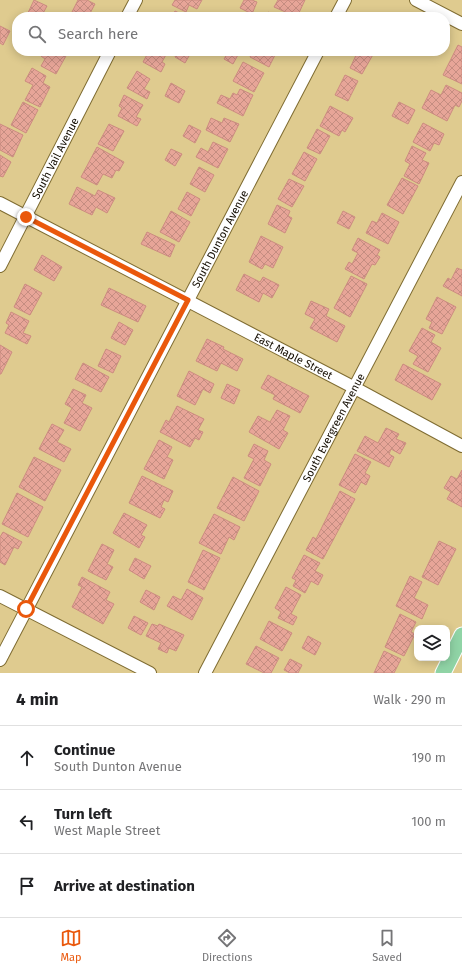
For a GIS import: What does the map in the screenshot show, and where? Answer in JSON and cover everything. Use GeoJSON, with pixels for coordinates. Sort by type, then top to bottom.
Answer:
{"type":"FeatureCollection","features":[{"type":"Feature","properties":{"kind":"main road"},"geometry":{"type":"LineString","coordinates":[[443,673],[462,635]]}},
{"type":"Feature","properties":{"kind":"street"},"geometry":{"type":"LineString","coordinates":[[130,12],[136,0]]}},
{"type":"Feature","properties":{"kind":"street"},"geometry":{"type":"LineString","coordinates":[[339,12],[345,0]]}},
{"type":"Feature","properties":{"kind":"street"},"geometry":{"type":"LineString","coordinates":[[416,0],[439,12]]}},
{"type":"Feature","properties":{"kind":"street"},"geometry":{"type":"LineString","coordinates":[[450,18],[462,24]]}},
{"type":"Feature","properties":{"kind":"street","name":"South Vail Avenue"},"geometry":{"type":"LineString","coordinates":[[0,266],[107,56]]}},
{"type":"Feature","properties":{"kind":"street","name":"South Dunton Avenue"},"geometry":{"type":"LineString","coordinates":[[0,660],[315,56]]}},
{"type":"Feature","properties":{"kind":"street","name":"South Evergreen Avenue"},"geometry":{"type":"LineString","coordinates":[[205,673],[462,182]]}},
{"type":"Feature","properties":{"kind":"street","name":"East Maple Street"},"geometry":{"type":"LineString","coordinates":[[0,203],[354,387],[462,446]]}},
{"type":"Feature","properties":{"kind":"street"},"geometry":{"type":"LineString","coordinates":[[0,596],[150,673]]}},
{"type":"Feature","properties":{"kind":"building"},"geometry":{"type":"Polygon","coordinates":[[[34,0],[47,6],[44,12],[28,12],[34,0]]]}},
{"type":"Feature","properties":{"kind":"building"},"geometry":{"type":"Polygon","coordinates":[[[78,0],[87,0],[95,4],[91,12],[72,12],[78,0]]]}},
{"type":"Feature","properties":{"kind":"building"},"geometry":{"type":"Polygon","coordinates":[[[175,0],[202,0],[197,9],[189,5],[186,12],[172,5],[175,0]]]}},
{"type":"Feature","properties":{"kind":"building"},"geometry":{"type":"Polygon","coordinates":[[[244,0],[252,0],[257,2],[253,12],[248,12],[240,8],[244,0]]]}},
{"type":"Feature","properties":{"kind":"building"},"geometry":{"type":"Polygon","coordinates":[[[278,0],[305,0],[299,12],[286,12],[274,7],[278,0]]]}},
{"type":"Feature","properties":{"kind":"building"},"geometry":{"type":"Polygon","coordinates":[[[0,26],[10,31],[3,45],[0,43],[0,26]]]}},
{"type":"Feature","properties":{"kind":"building"},"geometry":{"type":"Polygon","coordinates":[[[458,45],[462,47],[462,84],[443,75],[458,45]]]}},
{"type":"Feature","properties":{"kind":"building"},"geometry":{"type":"Polygon","coordinates":[[[41,56],[66,56],[56,74],[41,66],[45,59],[41,56]]]}},
{"type":"Feature","properties":{"kind":"building"},"geometry":{"type":"Polygon","coordinates":[[[146,56],[165,56],[162,62],[165,64],[161,72],[143,62],[146,56]]]}},
{"type":"Feature","properties":{"kind":"building"},"geometry":{"type":"Polygon","coordinates":[[[176,56],[189,56],[185,63],[176,56]]]}},
{"type":"Feature","properties":{"kind":"building"},"geometry":{"type":"Polygon","coordinates":[[[226,56],[237,56],[233,64],[224,59],[226,56]]]}},
{"type":"Feature","properties":{"kind":"building"},"geometry":{"type":"Polygon","coordinates":[[[250,56],[274,56],[269,67],[250,56]]]}},
{"type":"Feature","properties":{"kind":"building"},"geometry":{"type":"Polygon","coordinates":[[[356,56],[372,56],[362,74],[350,68],[356,56]]]}},
{"type":"Feature","properties":{"kind":"building"},"geometry":{"type":"Polygon","coordinates":[[[243,62],[264,73],[254,92],[233,81],[243,62]]]}},
{"type":"Feature","properties":{"kind":"building"},"geometry":{"type":"Polygon","coordinates":[[[32,68],[46,76],[43,83],[50,87],[40,107],[25,100],[33,85],[25,81],[32,68]]]}},
{"type":"Feature","properties":{"kind":"building"},"geometry":{"type":"Polygon","coordinates":[[[137,71],[150,79],[144,89],[150,92],[147,99],[127,88],[137,71]]]}},
{"type":"Feature","properties":{"kind":"building"},"geometry":{"type":"Polygon","coordinates":[[[345,75],[358,81],[348,101],[335,95],[345,75]]]}},
{"type":"Feature","properties":{"kind":"building"},"geometry":{"type":"Polygon","coordinates":[[[171,83],[185,91],[179,103],[165,96],[171,83]]]}},
{"type":"Feature","properties":{"kind":"building"},"geometry":{"type":"Polygon","coordinates":[[[446,85],[462,93],[462,101],[459,107],[455,105],[447,121],[422,108],[431,90],[441,95],[446,85]]]}},
{"type":"Feature","properties":{"kind":"building"},"geometry":{"type":"Polygon","coordinates":[[[240,89],[253,95],[243,116],[217,103],[221,95],[230,99],[233,93],[237,95],[240,89]]]}},
{"type":"Feature","properties":{"kind":"building"},"geometry":{"type":"Polygon","coordinates":[[[124,95],[143,105],[136,117],[141,119],[137,126],[118,116],[122,108],[119,106],[124,95]]]}},
{"type":"Feature","properties":{"kind":"building"},"geometry":{"type":"Polygon","coordinates":[[[23,102],[38,110],[26,133],[11,125],[23,102]]]}},
{"type":"Feature","properties":{"kind":"building"},"geometry":{"type":"Polygon","coordinates":[[[399,102],[415,110],[408,124],[392,116],[399,102]]]}},
{"type":"Feature","properties":{"kind":"building"},"geometry":{"type":"Polygon","coordinates":[[[330,106],[353,118],[345,132],[342,130],[339,136],[320,126],[330,106]]]}},
{"type":"Feature","properties":{"kind":"building"},"geometry":{"type":"Polygon","coordinates":[[[211,118],[222,123],[224,118],[239,124],[230,142],[206,130],[211,118]]]}},
{"type":"Feature","properties":{"kind":"building"},"geometry":{"type":"Polygon","coordinates":[[[423,123],[444,134],[439,145],[434,143],[430,151],[413,142],[423,123]]]}},
{"type":"Feature","properties":{"kind":"building"},"geometry":{"type":"Polygon","coordinates":[[[0,124],[23,135],[13,157],[0,150],[0,124]]]}},
{"type":"Feature","properties":{"kind":"building"},"geometry":{"type":"Polygon","coordinates":[[[109,124],[124,131],[113,151],[98,144],[109,124]]]}},
{"type":"Feature","properties":{"kind":"building"},"geometry":{"type":"Polygon","coordinates":[[[189,125],[201,131],[195,143],[183,136],[189,125]]]}},
{"type":"Feature","properties":{"kind":"building"},"geometry":{"type":"Polygon","coordinates":[[[317,129],[330,136],[320,154],[307,148],[317,129]]]}},
{"type":"Feature","properties":{"kind":"building"},"geometry":{"type":"Polygon","coordinates":[[[213,142],[228,149],[218,168],[196,157],[201,148],[208,152],[213,142]]]}},
{"type":"Feature","properties":{"kind":"building"},"geometry":{"type":"Polygon","coordinates":[[[412,146],[426,153],[422,160],[429,163],[419,184],[404,176],[410,164],[405,161],[412,146]]]}},
{"type":"Feature","properties":{"kind":"building"},"geometry":{"type":"Polygon","coordinates":[[[97,147],[124,162],[119,171],[116,170],[112,178],[103,174],[97,185],[81,177],[97,147]]]}},
{"type":"Feature","properties":{"kind":"building"},"geometry":{"type":"Polygon","coordinates":[[[171,149],[182,154],[175,166],[165,160],[171,149]]]}},
{"type":"Feature","properties":{"kind":"building"},"geometry":{"type":"Polygon","coordinates":[[[304,152],[317,159],[305,181],[292,174],[304,152]]]}},
{"type":"Feature","properties":{"kind":"building"},"geometry":{"type":"Polygon","coordinates":[[[0,155],[11,162],[3,177],[0,176],[0,155]]]}},
{"type":"Feature","properties":{"kind":"building"},"geometry":{"type":"Polygon","coordinates":[[[199,167],[214,175],[205,192],[190,184],[199,167]]]}},
{"type":"Feature","properties":{"kind":"building"},"geometry":{"type":"Polygon","coordinates":[[[402,178],[418,186],[403,214],[387,205],[402,178]]]}},
{"type":"Feature","properties":{"kind":"building"},"geometry":{"type":"Polygon","coordinates":[[[289,179],[304,186],[292,207],[278,199],[289,179]]]}},
{"type":"Feature","properties":{"kind":"building"},"geometry":{"type":"Polygon","coordinates":[[[77,187],[95,196],[98,190],[115,198],[107,213],[96,207],[92,215],[69,204],[77,187]]]}},
{"type":"Feature","properties":{"kind":"building"},"geometry":{"type":"Polygon","coordinates":[[[187,192],[200,199],[191,216],[178,209],[187,192]]]}},
{"type":"Feature","properties":{"kind":"building"},"geometry":{"type":"Polygon","coordinates":[[[277,205],[290,211],[288,216],[292,218],[285,233],[268,224],[277,205]]]}},
{"type":"Feature","properties":{"kind":"building"},"geometry":{"type":"Polygon","coordinates":[[[171,211],[190,222],[179,242],[160,232],[171,211]]]}},
{"type":"Feature","properties":{"kind":"building"},"geometry":{"type":"Polygon","coordinates":[[[343,211],[355,217],[349,229],[337,223],[343,211]]]}},
{"type":"Feature","properties":{"kind":"building"},"geometry":{"type":"Polygon","coordinates":[[[382,213],[399,222],[388,244],[366,233],[372,221],[377,223],[382,213]]]}},
{"type":"Feature","properties":{"kind":"building"},"geometry":{"type":"Polygon","coordinates":[[[147,232],[175,245],[170,257],[141,244],[147,232]]]}},
{"type":"Feature","properties":{"kind":"building"},"geometry":{"type":"Polygon","coordinates":[[[261,236],[283,247],[273,268],[265,264],[262,269],[249,262],[261,236]]]}},
{"type":"Feature","properties":{"kind":"building"},"geometry":{"type":"Polygon","coordinates":[[[358,238],[380,250],[377,255],[380,257],[375,265],[372,264],[364,279],[345,269],[349,262],[352,264],[358,253],[352,250],[358,238]]]}},
{"type":"Feature","properties":{"kind":"building"},"geometry":{"type":"Polygon","coordinates":[[[42,255],[62,267],[54,281],[34,270],[42,255]]]}},
{"type":"Feature","properties":{"kind":"building"},"geometry":{"type":"Polygon","coordinates":[[[457,268],[462,270],[462,296],[443,286],[448,278],[451,280],[457,268]]]}},
{"type":"Feature","properties":{"kind":"building"},"geometry":{"type":"Polygon","coordinates":[[[244,274],[260,282],[263,277],[279,285],[272,298],[263,293],[259,302],[236,290],[244,274]]]}},
{"type":"Feature","properties":{"kind":"building"},"geometry":{"type":"Polygon","coordinates":[[[351,276],[367,284],[350,317],[334,308],[351,276]]]}},
{"type":"Feature","properties":{"kind":"building"},"geometry":{"type":"Polygon","coordinates":[[[25,284],[42,293],[30,315],[14,307],[25,284]]]}},
{"type":"Feature","properties":{"kind":"building"},"geometry":{"type":"Polygon","coordinates":[[[109,288],[146,306],[138,322],[101,305],[109,288]]]}},
{"type":"Feature","properties":{"kind":"building"},"geometry":{"type":"Polygon","coordinates":[[[437,297],[456,307],[442,334],[429,328],[432,322],[426,319],[437,297]]]}},
{"type":"Feature","properties":{"kind":"building"},"geometry":{"type":"Polygon","coordinates":[[[311,301],[329,309],[326,316],[345,326],[337,342],[310,328],[315,319],[305,314],[311,301]]]}},
{"type":"Feature","properties":{"kind":"building"},"geometry":{"type":"Polygon","coordinates":[[[11,312],[29,321],[23,333],[31,336],[27,344],[5,333],[9,325],[6,323],[11,312]]]}},
{"type":"Feature","properties":{"kind":"building"},"geometry":{"type":"Polygon","coordinates":[[[119,322],[133,330],[125,345],[111,338],[119,322]]]}},
{"type":"Feature","properties":{"kind":"building"},"geometry":{"type":"Polygon","coordinates":[[[422,328],[435,335],[431,342],[441,348],[428,372],[413,364],[418,356],[409,351],[422,328]]]}},
{"type":"Feature","properties":{"kind":"building"},"geometry":{"type":"Polygon","coordinates":[[[207,339],[224,347],[223,349],[243,359],[237,371],[221,363],[217,371],[196,361],[207,339]]]}},
{"type":"Feature","properties":{"kind":"building"},"geometry":{"type":"Polygon","coordinates":[[[0,345],[12,352],[1,374],[0,374],[0,345]]]}},
{"type":"Feature","properties":{"kind":"building"},"geometry":{"type":"Polygon","coordinates":[[[106,349],[121,356],[113,373],[98,366],[106,349]]]}},
{"type":"Feature","properties":{"kind":"building"},"geometry":{"type":"Polygon","coordinates":[[[83,363],[109,377],[101,392],[75,379],[83,363]]]}},
{"type":"Feature","properties":{"kind":"building"},"geometry":{"type":"Polygon","coordinates":[[[403,364],[441,384],[432,400],[395,380],[403,364]]]}},
{"type":"Feature","properties":{"kind":"building"},"geometry":{"type":"Polygon","coordinates":[[[189,371],[214,384],[210,393],[203,389],[195,405],[177,396],[189,371]]]}},
{"type":"Feature","properties":{"kind":"building"},"geometry":{"type":"Polygon","coordinates":[[[268,375],[309,396],[300,413],[273,399],[275,395],[261,388],[268,375]]]}},
{"type":"Feature","properties":{"kind":"building"},"geometry":{"type":"Polygon","coordinates":[[[227,384],[240,390],[234,404],[221,398],[227,384]]]}},
{"type":"Feature","properties":{"kind":"building"},"geometry":{"type":"Polygon","coordinates":[[[73,389],[86,395],[82,403],[92,408],[80,431],[64,423],[72,408],[65,404],[73,389]]]}},
{"type":"Feature","properties":{"kind":"building"},"geometry":{"type":"Polygon","coordinates":[[[177,406],[204,419],[198,430],[203,432],[199,440],[195,438],[190,447],[160,432],[166,420],[169,422],[177,406]]]}},
{"type":"Feature","properties":{"kind":"building"},"geometry":{"type":"Polygon","coordinates":[[[277,410],[290,416],[283,430],[288,433],[279,449],[249,432],[258,416],[270,422],[277,410]]]}},
{"type":"Feature","properties":{"kind":"building"},"geometry":{"type":"Polygon","coordinates":[[[52,424],[64,430],[57,442],[71,449],[64,462],[39,449],[52,424]]]}},
{"type":"Feature","properties":{"kind":"building"},"geometry":{"type":"Polygon","coordinates":[[[386,428],[399,434],[396,439],[406,443],[400,454],[391,449],[389,454],[394,457],[389,467],[357,451],[365,436],[378,443],[386,428]]]}},
{"type":"Feature","properties":{"kind":"building"},"geometry":{"type":"Polygon","coordinates":[[[159,440],[172,447],[167,457],[173,460],[164,479],[144,469],[159,440]]]}},
{"type":"Feature","properties":{"kind":"building"},"geometry":{"type":"Polygon","coordinates":[[[254,444],[268,451],[264,460],[271,464],[260,486],[244,478],[254,459],[248,456],[254,444]]]}},
{"type":"Feature","properties":{"kind":"building"},"geometry":{"type":"Polygon","coordinates":[[[355,454],[371,462],[365,473],[370,476],[366,485],[361,482],[355,493],[339,485],[355,454]]]}},
{"type":"Feature","properties":{"kind":"building"},"geometry":{"type":"Polygon","coordinates":[[[34,457],[61,470],[45,501],[19,487],[34,457]]]}},
{"type":"Feature","properties":{"kind":"building"},"geometry":{"type":"Polygon","coordinates":[[[462,470],[462,507],[447,499],[451,492],[444,488],[451,476],[457,479],[462,470]]]}},
{"type":"Feature","properties":{"kind":"building"},"geometry":{"type":"Polygon","coordinates":[[[142,476],[173,491],[168,502],[164,500],[161,507],[165,509],[160,518],[129,503],[142,476]]]}},
{"type":"Feature","properties":{"kind":"building"},"geometry":{"type":"Polygon","coordinates":[[[233,477],[259,491],[244,521],[217,508],[233,477]]]}},
{"type":"Feature","properties":{"kind":"building"},"geometry":{"type":"Polygon","coordinates":[[[340,491],[355,499],[323,559],[306,550],[313,537],[316,539],[340,491]]]}},
{"type":"Feature","properties":{"kind":"building"},"geometry":{"type":"Polygon","coordinates":[[[17,493],[43,507],[28,537],[2,524],[17,493]]]}},
{"type":"Feature","properties":{"kind":"building"},"geometry":{"type":"Polygon","coordinates":[[[124,513],[147,525],[141,535],[145,537],[139,548],[113,533],[124,513]]]}},
{"type":"Feature","properties":{"kind":"building"},"geometry":{"type":"Polygon","coordinates":[[[214,514],[240,527],[234,540],[229,537],[221,554],[199,543],[214,514]]]}},
{"type":"Feature","properties":{"kind":"building"},"geometry":{"type":"Polygon","coordinates":[[[3,532],[22,542],[18,549],[14,547],[5,565],[0,562],[0,537],[3,532]]]}},
{"type":"Feature","properties":{"kind":"building"},"geometry":{"type":"Polygon","coordinates":[[[439,541],[456,549],[438,585],[422,577],[439,541]]]}},
{"type":"Feature","properties":{"kind":"building"},"geometry":{"type":"Polygon","coordinates":[[[102,544],[114,550],[107,564],[113,567],[106,580],[88,571],[102,544]]]}},
{"type":"Feature","properties":{"kind":"building"},"geometry":{"type":"Polygon","coordinates":[[[203,550],[220,558],[204,590],[188,582],[203,550]]]}},
{"type":"Feature","properties":{"kind":"building"},"geometry":{"type":"Polygon","coordinates":[[[304,555],[320,563],[315,571],[323,575],[318,585],[311,581],[305,593],[293,586],[296,580],[292,578],[304,555]]]}},
{"type":"Feature","properties":{"kind":"building"},"geometry":{"type":"Polygon","coordinates":[[[135,558],[151,566],[144,579],[129,570],[135,558]]]}},
{"type":"Feature","properties":{"kind":"building"},"geometry":{"type":"Polygon","coordinates":[[[410,576],[422,582],[414,598],[428,605],[422,619],[396,606],[410,576]]]}},
{"type":"Feature","properties":{"kind":"building"},"geometry":{"type":"Polygon","coordinates":[[[82,577],[110,592],[106,600],[114,604],[103,624],[72,607],[82,587],[78,585],[82,577]]]}},
{"type":"Feature","properties":{"kind":"building"},"geometry":{"type":"Polygon","coordinates":[[[286,587],[301,595],[291,614],[297,617],[293,625],[278,618],[281,612],[275,608],[286,587]]]}},
{"type":"Feature","properties":{"kind":"building"},"geometry":{"type":"Polygon","coordinates":[[[187,589],[203,598],[192,620],[167,606],[173,596],[181,600],[187,589]]]}},
{"type":"Feature","properties":{"kind":"building"},"geometry":{"type":"Polygon","coordinates":[[[146,590],[160,597],[154,610],[140,602],[146,590]]]}},
{"type":"Feature","properties":{"kind":"building"},"geometry":{"type":"Polygon","coordinates":[[[400,614],[416,622],[411,632],[414,634],[414,636],[404,656],[385,647],[400,614]]]}},
{"type":"Feature","properties":{"kind":"building"},"geometry":{"type":"Polygon","coordinates":[[[134,616],[148,623],[141,635],[128,628],[134,616]]]}},
{"type":"Feature","properties":{"kind":"building"},"geometry":{"type":"Polygon","coordinates":[[[269,621],[292,633],[282,651],[260,639],[269,621]]]}},
{"type":"Feature","properties":{"kind":"building"},"geometry":{"type":"Polygon","coordinates":[[[152,624],[158,626],[159,624],[184,635],[176,651],[169,648],[167,653],[158,649],[161,643],[146,636],[152,624]]]}},
{"type":"Feature","properties":{"kind":"building"},"geometry":{"type":"Polygon","coordinates":[[[308,636],[321,643],[315,655],[302,648],[308,636]]]}},
{"type":"Feature","properties":{"kind":"building"},"geometry":{"type":"Polygon","coordinates":[[[256,646],[279,658],[271,673],[264,673],[246,664],[256,646]]]}},
{"type":"Feature","properties":{"kind":"building"},"geometry":{"type":"Polygon","coordinates":[[[384,651],[401,659],[394,673],[374,673],[384,651]]]}},
{"type":"Feature","properties":{"kind":"building"},"geometry":{"type":"Polygon","coordinates":[[[290,659],[302,665],[298,673],[290,673],[284,670],[290,659]]]}},
{"type":"Feature","properties":{"kind":"route"},"geometry":{"type":"LineString","coordinates":[[26,217],[188,300],[26,609]]}}]}
